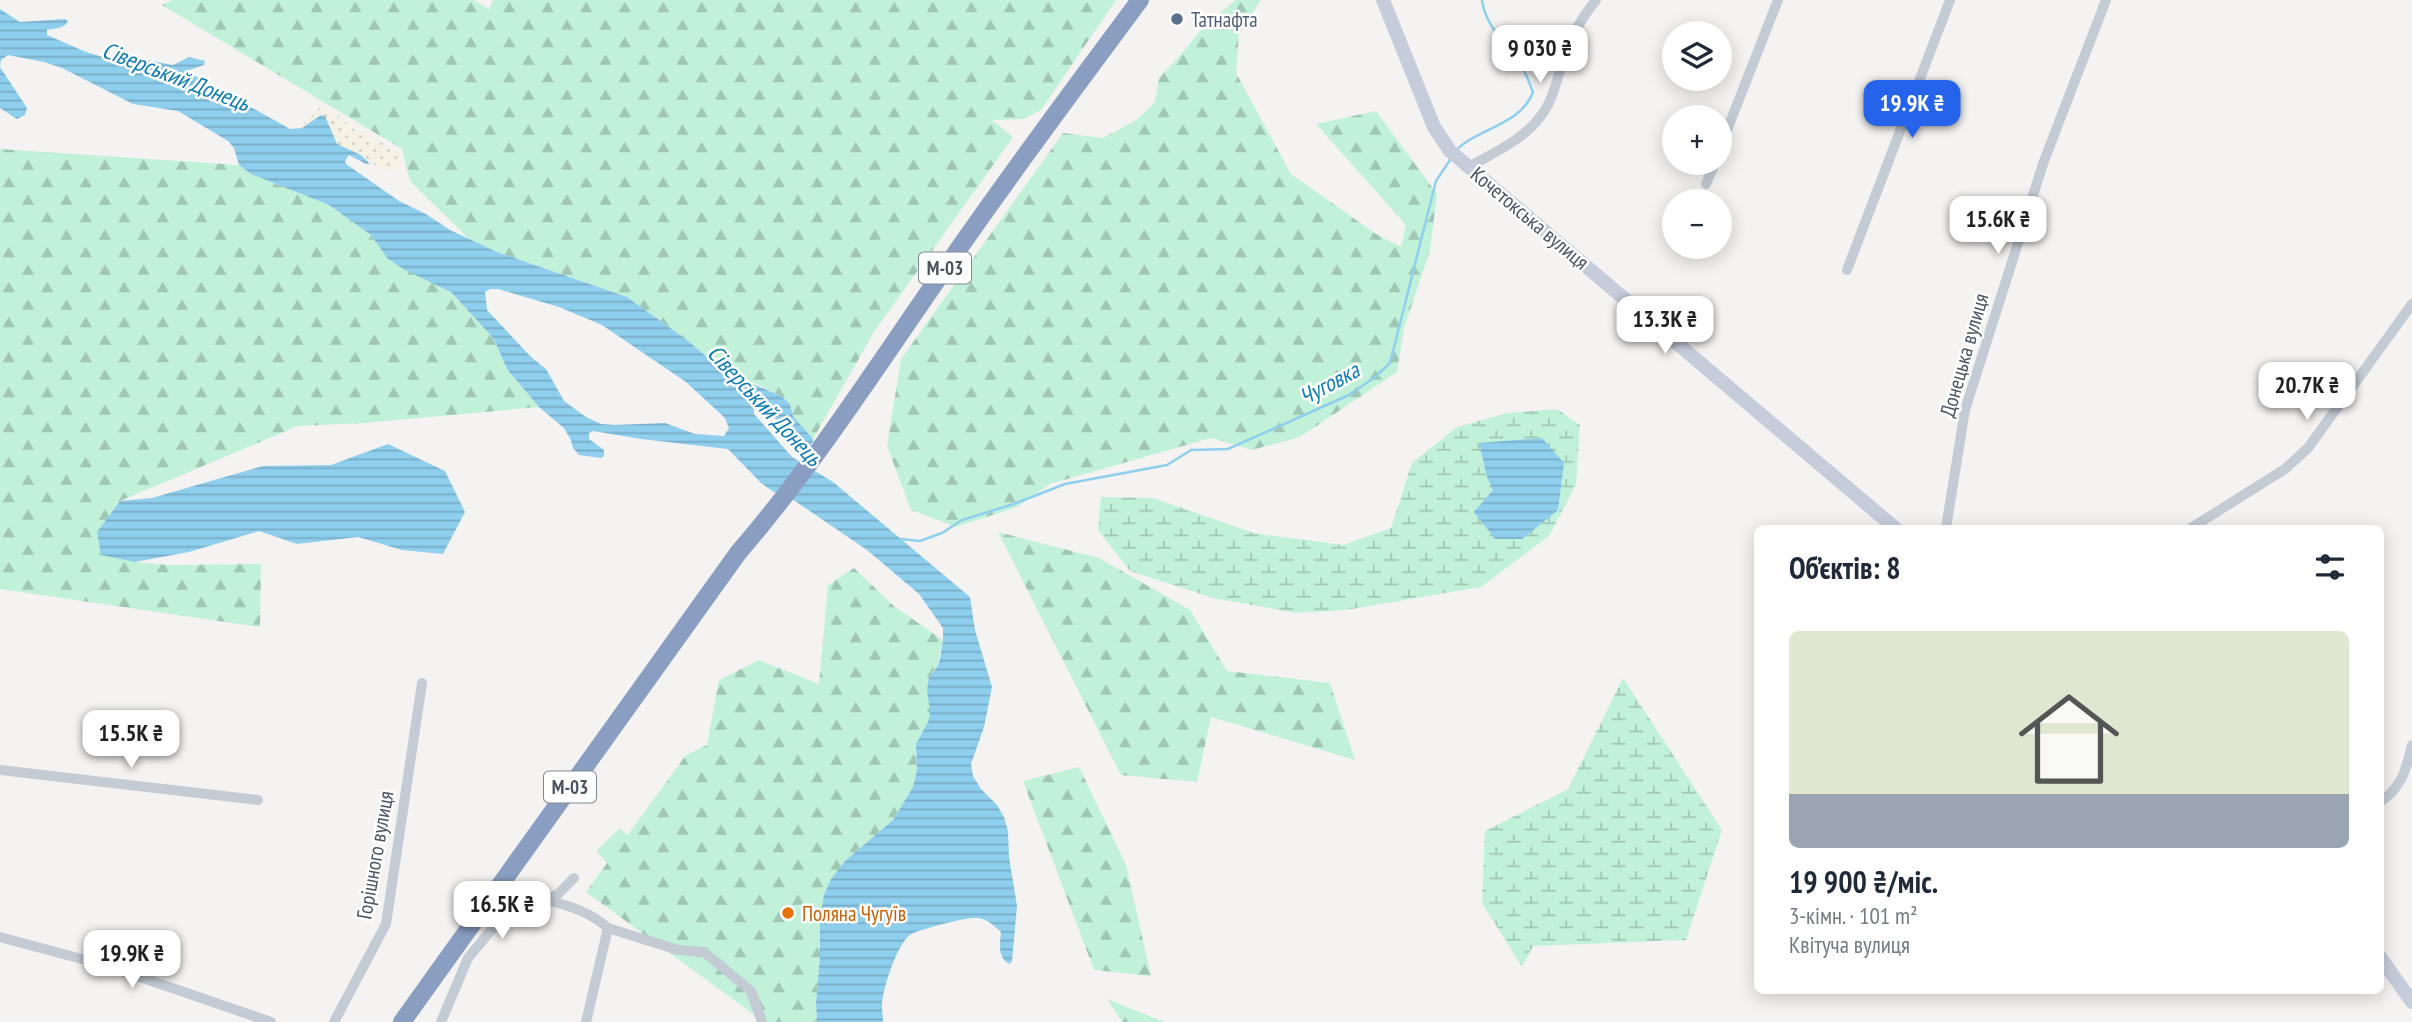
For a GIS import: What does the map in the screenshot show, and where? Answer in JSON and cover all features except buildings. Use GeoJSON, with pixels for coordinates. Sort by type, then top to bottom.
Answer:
{"type":"FeatureCollection","features":[{"type":"Feature","properties":{"kind":"highway","name":"М-03"},"geometry":{"type":"LineString","coordinates":[[402,1022],[730,564],[776,509],[820,449],[982,214],[1140,0]]}},
{"type":"Feature","properties":{"kind":"main road","name":"Кочетокська вулиця"},"geometry":{"type":"LineString","coordinates":[[1383,0],[1434,127],[1459,158],[1891,525]]}},
{"type":"Feature","properties":{"kind":"main road"},"geometry":{"type":"LineString","coordinates":[[2384,963],[2412,1002]]}},
{"type":"Feature","properties":{"kind":"street"},"geometry":{"type":"LineString","coordinates":[[1459,158],[1528,130],[1542,116],[1574,34],[1596,0]]}},
{"type":"Feature","properties":{"kind":"street"},"geometry":{"type":"LineString","coordinates":[[1732,117],[1778,0]]}},
{"type":"Feature","properties":{"kind":"street"},"geometry":{"type":"LineString","coordinates":[[1847,270],[1950,0]]}},
{"type":"Feature","properties":{"kind":"street","name":"Донецька вулиця"},"geometry":{"type":"LineString","coordinates":[[1946,525],[1965,410],[2044,161],[2106,0]]}},
{"type":"Feature","properties":{"kind":"street"},"geometry":{"type":"LineString","coordinates":[[1706,184],[1710,175]]}},
{"type":"Feature","properties":{"kind":"street"},"geometry":{"type":"LineString","coordinates":[[2196,525],[2285,469],[2308,447],[2412,304]]}},
{"type":"Feature","properties":{"kind":"street","name":"Горішного вулиця"},"geometry":{"type":"LineString","coordinates":[[334,1022],[386,925],[422,683]]}},
{"type":"Feature","properties":{"kind":"street"},"geometry":{"type":"LineString","coordinates":[[2384,799],[2400,784],[2406,772],[2412,745]]}},
{"type":"Feature","properties":{"kind":"street"},"geometry":{"type":"LineString","coordinates":[[0,770],[258,800]]}},
{"type":"Feature","properties":{"kind":"street"},"geometry":{"type":"LineString","coordinates":[[441,1022],[468,958],[492,929],[524,908],[558,894],[574,877]]}},
{"type":"Feature","properties":{"kind":"street"},"geometry":{"type":"LineString","coordinates":[[547,900],[595,916],[608,928],[678,950],[704,952],[751,991],[762,1022]]}},
{"type":"Feature","properties":{"kind":"street"},"geometry":{"type":"LineString","coordinates":[[586,1022],[608,928]]}},
{"type":"Feature","properties":{"kind":"street"},"geometry":{"type":"LineString","coordinates":[[0,937],[108,966],[271,1022]]}},
{"type":"Feature","properties":{"kind":"green space"},"geometry":{"type":"Polygon","coordinates":[[[173,0],[473,0],[489,9],[493,0],[1116,0],[1041,110],[1024,119],[992,120],[1013,137],[874,332],[813,439],[793,416],[790,404],[781,396],[754,383],[732,377],[687,340],[627,297],[497,252],[469,239],[410,181],[402,149],[162,5],[173,0]]]}},
{"type":"Feature","properties":{"kind":"green space"},"geometry":{"type":"Polygon","coordinates":[[[1236,0],[1261,0],[1239,34],[1236,73],[1291,174],[1376,234],[1401,247],[1406,225],[1316,124],[1376,111],[1437,194],[1430,251],[1404,328],[1397,372],[1300,437],[1252,450],[1211,438],[1050,484],[1017,507],[956,527],[911,510],[887,446],[901,359],[1063,133],[1103,138],[1138,119],[1155,102],[1159,78],[1203,27],[1236,0]]]}},
{"type":"Feature","properties":{"kind":"green space"},"geometry":{"type":"Polygon","coordinates":[[[0,149],[239,165],[251,174],[329,205],[371,235],[387,258],[451,292],[494,339],[507,369],[539,407],[365,423],[298,426],[120,501],[97,532],[135,562],[169,565],[261,564],[260,627],[0,589],[0,149]]]}},
{"type":"Feature","properties":{"kind":"green space"},"geometry":{"type":"Polygon","coordinates":[[[1557,409],[1580,425],[1576,485],[1549,536],[1481,587],[1346,610],[1297,613],[1213,598],[1130,571],[1098,530],[1101,497],[1153,498],[1254,533],[1343,545],[1391,528],[1412,463],[1457,427],[1507,413],[1557,409]]]}},
{"type":"Feature","properties":{"kind":"green space"},"geometry":{"type":"Polygon","coordinates":[[[998,532],[1099,558],[1190,610],[1227,671],[1330,683],[1355,760],[1211,717],[1197,782],[1121,775],[998,532]]]}},
{"type":"Feature","properties":{"kind":"green space"},"geometry":{"type":"Polygon","coordinates":[[[854,568],[895,607],[943,640],[937,667],[932,672],[930,712],[928,722],[916,744],[917,770],[913,787],[893,820],[845,861],[824,895],[820,917],[817,1022],[764,1022],[586,892],[686,755],[707,745],[719,680],[759,660],[819,684],[828,585],[854,568]]]}},
{"type":"Feature","properties":{"kind":"green space"},"geometry":{"type":"Polygon","coordinates":[[[1623,678],[1722,830],[1686,940],[1533,946],[1522,967],[1482,903],[1485,831],[1568,789],[1623,678]]]}},
{"type":"Feature","properties":{"kind":"green space"},"geometry":{"type":"Polygon","coordinates":[[[1079,767],[1126,865],[1151,976],[1094,970],[1023,781],[1079,767]]]}},
{"type":"Feature","properties":{"kind":"green space"},"geometry":{"type":"Polygon","coordinates":[[[620,828],[662,871],[638,895],[596,851],[620,828]]]}},
{"type":"Feature","properties":{"kind":"green space"},"geometry":{"type":"Polygon","coordinates":[[[1107,999],[1164,1022],[1122,1022],[1107,999]]]}},
{"type":"Feature","properties":{"kind":"sand"},"geometry":{"type":"Polygon","coordinates":[[[321,106],[337,114],[356,131],[369,135],[399,153],[402,158],[399,165],[390,171],[337,144],[325,116],[321,115],[298,130],[321,106]]]}},
{"type":"Feature","properties":{"kind":"water","name":"Сіверський Донець"},"geometry":{"type":"Polygon","coordinates":[[[0,9],[20,22],[65,19],[68,21],[64,26],[47,30],[47,35],[86,52],[123,63],[136,58],[173,65],[189,57],[205,61],[204,65],[189,70],[190,73],[290,129],[302,128],[321,115],[325,116],[337,144],[361,155],[370,164],[349,155],[346,164],[399,201],[450,230],[497,252],[627,297],[687,340],[723,371],[781,396],[790,404],[793,416],[813,439],[806,450],[766,409],[758,404],[754,405],[754,414],[792,457],[833,482],[970,597],[975,630],[992,687],[984,727],[971,764],[973,776],[981,789],[997,805],[1008,831],[1009,857],[1017,906],[1010,964],[1001,954],[1001,932],[985,920],[973,918],[932,927],[910,935],[900,948],[885,989],[883,1022],[817,1022],[820,917],[824,895],[831,879],[845,861],[893,820],[913,787],[917,770],[916,744],[928,722],[930,712],[927,690],[929,677],[937,667],[943,640],[943,628],[919,594],[867,550],[795,501],[761,483],[728,449],[593,431],[589,433],[589,439],[604,450],[604,456],[601,458],[579,455],[564,428],[539,407],[507,369],[494,339],[451,292],[403,269],[387,258],[371,235],[329,205],[251,174],[239,165],[234,148],[228,141],[178,111],[133,104],[62,68],[44,62],[8,55],[1,60],[0,67],[0,9]],[[498,289],[485,292],[487,310],[531,357],[546,369],[564,401],[586,417],[601,424],[665,423],[695,434],[724,436],[729,428],[725,418],[686,382],[602,325],[559,307],[498,289]]]}},
{"type":"Feature","properties":{"kind":"water"},"geometry":{"type":"Polygon","coordinates":[[[0,67],[27,108],[25,115],[17,119],[0,108],[0,67]]]}},
{"type":"Feature","properties":{"kind":"water"},"geometry":{"type":"Polygon","coordinates":[[[1542,438],[1564,463],[1558,510],[1522,539],[1495,539],[1474,512],[1493,490],[1479,443],[1542,438]]]}},
{"type":"Feature","properties":{"kind":"water"},"geometry":{"type":"Polygon","coordinates":[[[388,444],[445,471],[465,512],[443,554],[402,550],[358,537],[297,544],[259,531],[189,552],[135,562],[101,555],[97,532],[120,501],[152,498],[263,466],[331,465],[388,444]]]}},
{"type":"Feature","properties":{"kind":"waterway","name":"Чуговка"},"geometry":{"type":"LineString","coordinates":[[1455,151],[1464,143],[1519,112],[1533,92],[1519,62],[1488,20],[1482,0]]}},
{"type":"Feature","properties":{"kind":"waterway","name":"Чуговка"},"geometry":{"type":"LineString","coordinates":[[901,539],[920,541],[942,533],[962,520],[1065,484],[1167,465],[1191,450],[1228,449],[1349,395],[1390,363],[1436,181],[1450,160]]}},
{"type":"Feature","properties":{"kind":"place","name":"Татнафта"},"geometry":{"type":"Point","coordinates":[1177,19]}},
{"type":"Feature","properties":{"kind":"place","name":"Поляна Чугуїв"},"geometry":{"type":"Point","coordinates":[788,913]}}]}
